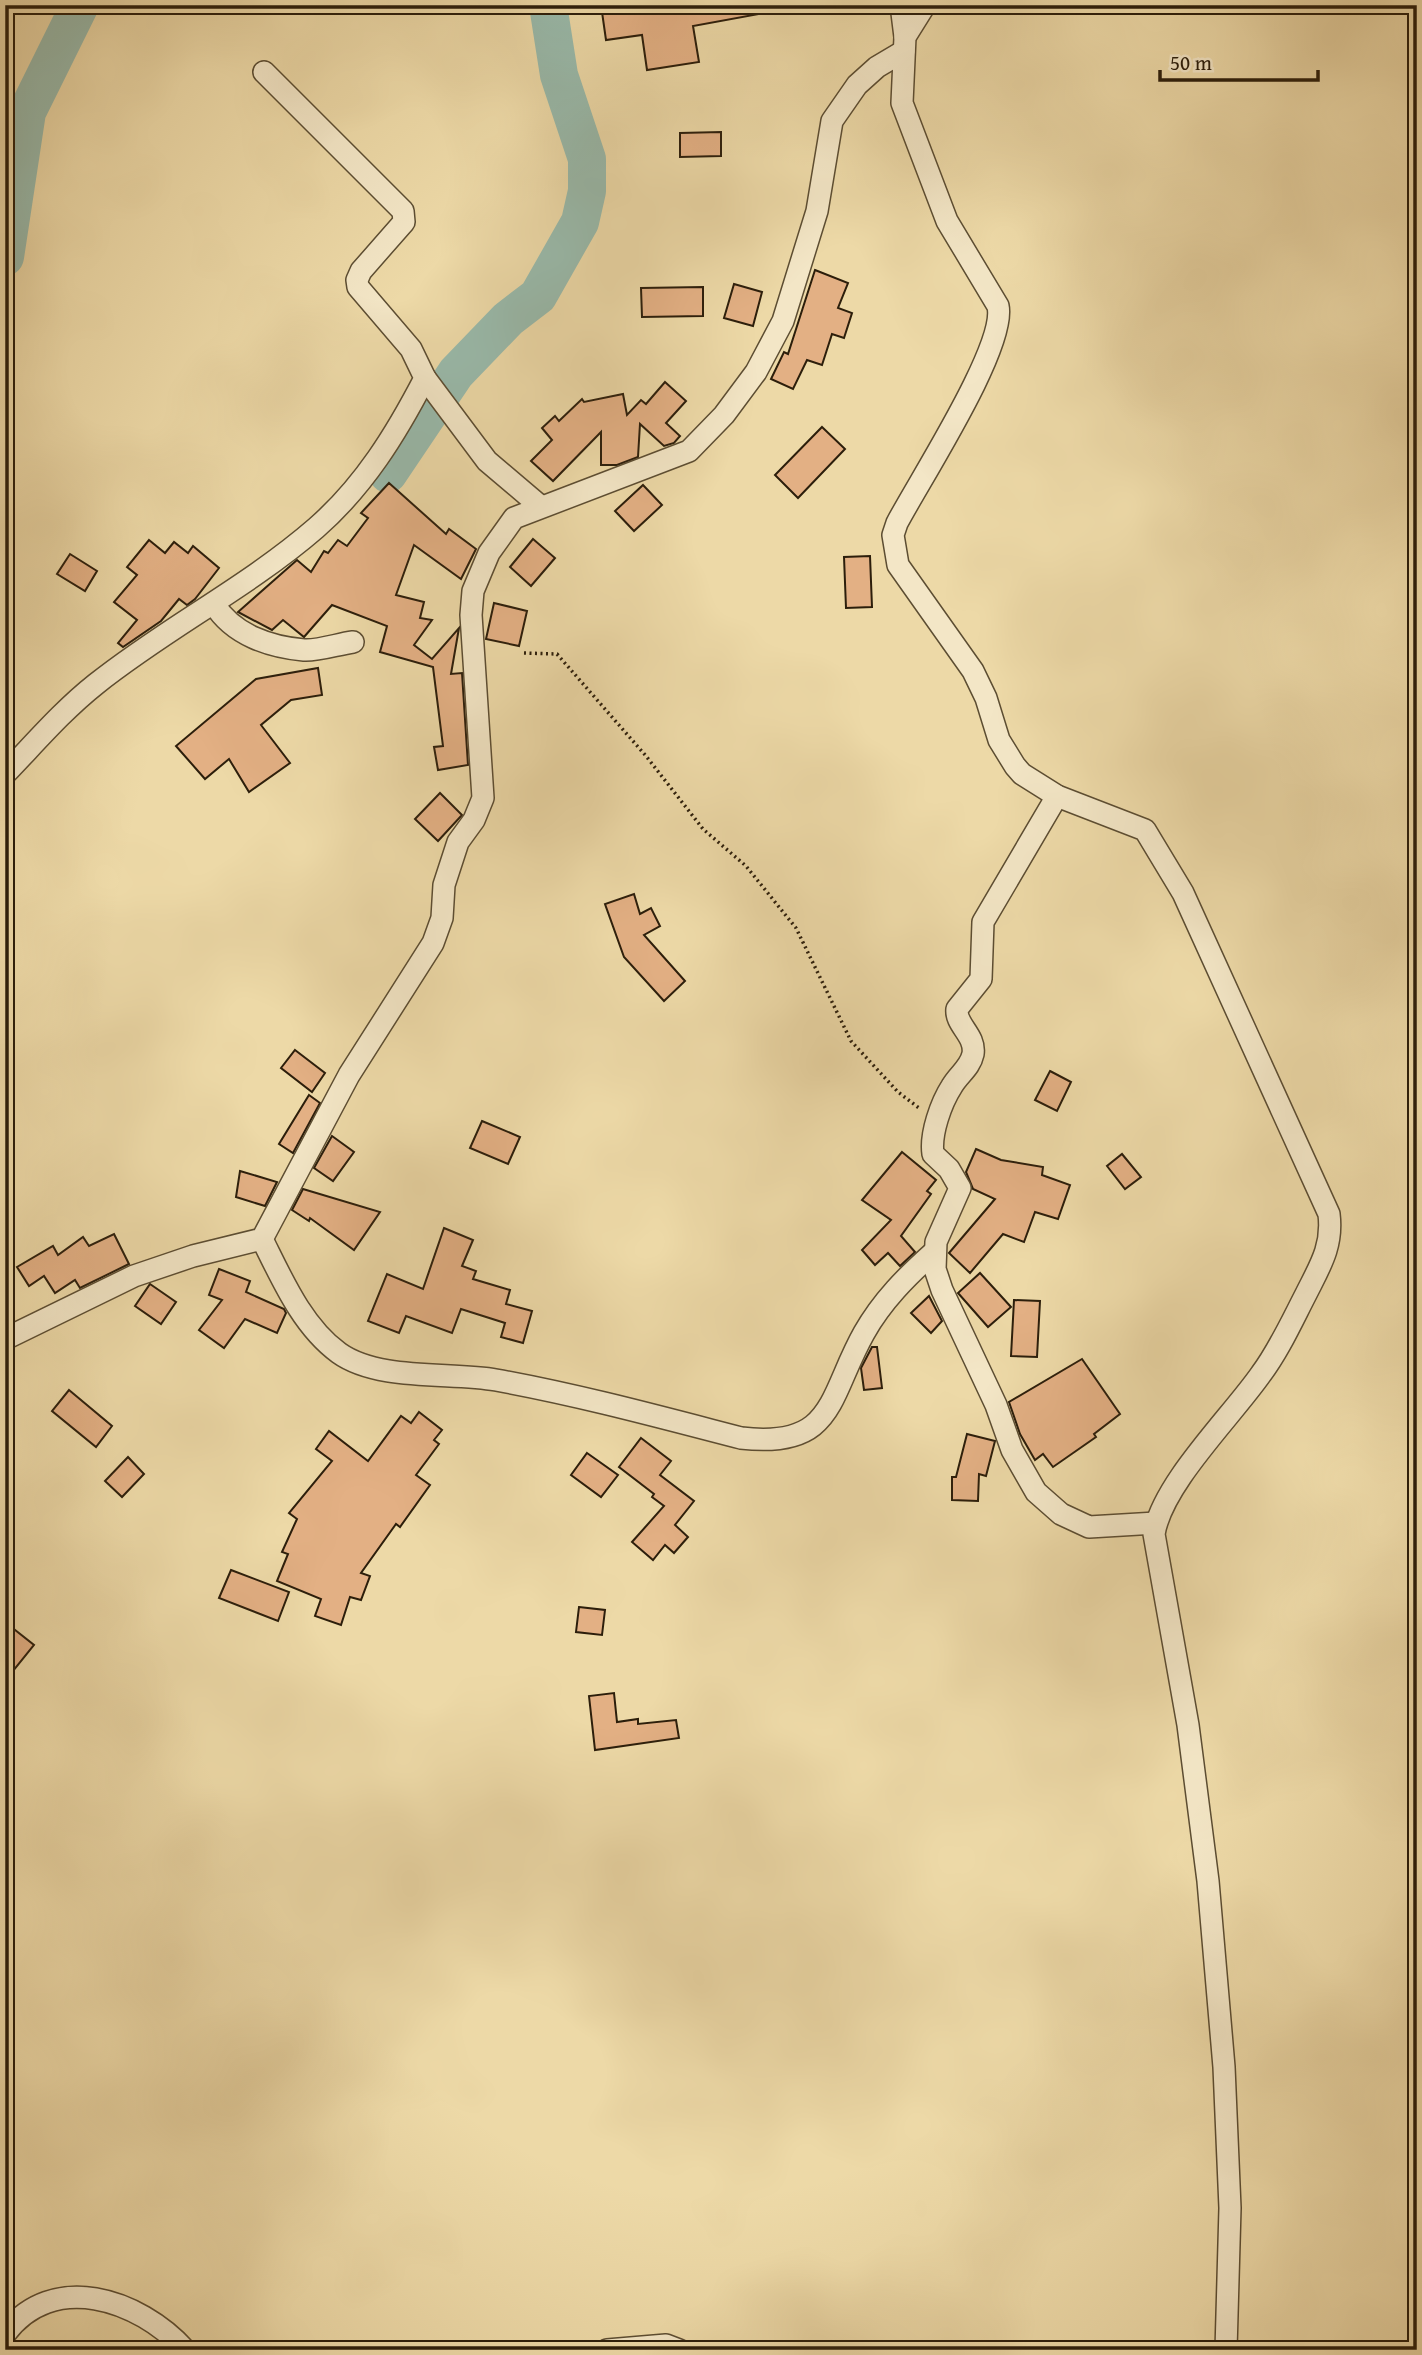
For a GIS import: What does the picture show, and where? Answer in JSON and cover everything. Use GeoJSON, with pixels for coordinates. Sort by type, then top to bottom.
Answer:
{"type":"FeatureCollection","features":[{"type":"Feature","properties":{"kind":"street"},"geometry":{"type":"LineString","coordinates":[[901,5],[904,44],[902,103],[911,132],[947,221],[998,306],[1001,317],[982,367],[897,523],[893,545],[898,565],[910,587],[943,626],[973,671],[986,698],[999,740],[1022,774],[1057,796],[1145,830],[1156,843],[1189,905],[1329,1214],[1332,1234],[1329,1250],[1284,1336],[1256,1381],[1183,1475],[1156,1523],[1155,1547],[1198,1791],[1224,2067],[1230,2208],[1226,2350]]}},
{"type":"Feature","properties":{"kind":"street"},"geometry":{"type":"LineString","coordinates":[[5,1339],[134,1276],[193,1256],[262,1239],[349,1075],[433,943],[442,918],[444,885],[458,842],[474,820],[483,798],[472,652],[473,591],[500,534],[514,518],[540,506],[689,452],[724,415],[756,372],[783,321],[814,222],[829,133],[837,111],[850,92],[904,44],[925,5]]}},
{"type":"Feature","properties":{"kind":"street"},"geometry":{"type":"LineString","coordinates":[[264,72],[403,211],[404,222],[360,271],[356,280],[358,288],[411,349],[428,383],[487,461],[540,506]]}},
{"type":"Feature","properties":{"kind":"street"},"geometry":{"type":"LineString","coordinates":[[5,774],[55,719],[97,683],[221,613],[316,528],[347,497],[391,441],[428,383]]}},
{"type":"Feature","properties":{"kind":"street"},"geometry":{"type":"LineString","coordinates":[[221,613],[264,644],[280,649],[304,650],[353,642]]}},
{"type":"Feature","properties":{"kind":"street"},"geometry":{"type":"LineString","coordinates":[[262,1239],[294,1302],[338,1353],[353,1361],[390,1369],[493,1379],[741,1438],[767,1441],[788,1439],[816,1423],[827,1410],[864,1332],[905,1277],[934,1252],[960,1188],[948,1169],[933,1154],[937,1121],[951,1087],[968,1067],[972,1056],[972,1041],[957,1013],[981,979],[983,922],[1057,796]]}},
{"type":"Feature","properties":{"kind":"street"},"geometry":{"type":"LineString","coordinates":[[934,1252],[942,1290],[996,1405],[1012,1450],[1036,1492],[1061,1514],[1089,1527],[1156,1523]]}},
{"type":"Feature","properties":{"kind":"street"},"geometry":{"type":"LineString","coordinates":[[5,2334],[24,2313],[40,2303],[80,2295],[106,2301],[139,2315],[185,2350]]}},
{"type":"Feature","properties":{"kind":"street"},"geometry":{"type":"LineString","coordinates":[[607,2350],[656,2345],[679,2350]]}},
{"type":"Feature","properties":{"kind":"path"},"geometry":{"type":"LineString","coordinates":[[524,653],[556,654],[646,756],[703,829],[746,866],[796,928],[851,1041],[898,1093],[937,1121]]}},
{"type":"Feature","properties":{"kind":"building"},"geometry":{"type":"Polygon","coordinates":[[[601,5],[759,5],[759,14],[693,26],[699,62],[647,70],[642,35],[606,40],[601,5]]]}},
{"type":"Feature","properties":{"kind":"building"},"geometry":{"type":"Polygon","coordinates":[[[721,132],[721,156],[680,157],[680,133],[721,132]]]}},
{"type":"Feature","properties":{"kind":"building"},"geometry":{"type":"Polygon","coordinates":[[[815,270],[848,283],[838,308],[852,313],[844,338],[832,334],[822,365],[807,360],[793,389],[771,379],[784,352],[788,354],[815,270]]]}},
{"type":"Feature","properties":{"kind":"building"},"geometry":{"type":"Polygon","coordinates":[[[734,284],[762,292],[753,326],[724,318],[734,284]]]}},
{"type":"Feature","properties":{"kind":"building"},"geometry":{"type":"Polygon","coordinates":[[[703,287],[703,316],[642,317],[641,288],[703,287]]]}},
{"type":"Feature","properties":{"kind":"building"},"geometry":{"type":"Polygon","coordinates":[[[665,382],[686,401],[666,423],[680,436],[674,443],[664,446],[640,424],[638,457],[617,465],[601,465],[601,432],[553,481],[531,461],[552,440],[542,428],[555,416],[559,421],[582,399],[584,402],[623,394],[627,415],[641,400],[646,404],[665,382]]]}},
{"type":"Feature","properties":{"kind":"building"},"geometry":{"type":"Polygon","coordinates":[[[822,427],[845,449],[798,498],[775,475],[822,427]]]}},
{"type":"Feature","properties":{"kind":"building"},"geometry":{"type":"Polygon","coordinates":[[[389,483],[446,534],[449,529],[476,549],[461,579],[414,545],[396,595],[424,602],[420,618],[432,620],[414,645],[432,659],[459,628],[451,674],[462,673],[468,765],[438,770],[434,747],[443,746],[433,667],[380,652],[387,626],[332,605],[304,637],[283,620],[272,630],[238,612],[297,560],[311,572],[324,551],[328,553],[338,540],[347,546],[368,518],[361,513],[389,483]]]}},
{"type":"Feature","properties":{"kind":"building"},"geometry":{"type":"Polygon","coordinates":[[[643,485],[662,505],[634,531],[615,511],[643,485]]]}},
{"type":"Feature","properties":{"kind":"building"},"geometry":{"type":"Polygon","coordinates":[[[533,539],[555,558],[531,586],[510,567],[533,539]]]}},
{"type":"Feature","properties":{"kind":"building"},"geometry":{"type":"Polygon","coordinates":[[[149,540],[165,553],[174,542],[188,553],[193,546],[219,568],[195,599],[187,605],[179,599],[161,621],[123,647],[118,643],[137,620],[114,602],[137,575],[127,567],[149,540]]]}},
{"type":"Feature","properties":{"kind":"building"},"geometry":{"type":"Polygon","coordinates":[[[70,554],[97,571],[85,591],[57,574],[70,554]]]}},
{"type":"Feature","properties":{"kind":"building"},"geometry":{"type":"Polygon","coordinates":[[[870,556],[872,607],[846,608],[844,557],[870,556]]]}},
{"type":"Feature","properties":{"kind":"building"},"geometry":{"type":"Polygon","coordinates":[[[494,603],[527,611],[519,646],[486,639],[494,603]]]}},
{"type":"Feature","properties":{"kind":"building"},"geometry":{"type":"Polygon","coordinates":[[[318,668],[322,695],[291,700],[261,725],[290,763],[249,792],[229,759],[205,779],[176,746],[256,679],[318,668]]]}},
{"type":"Feature","properties":{"kind":"building"},"geometry":{"type":"Polygon","coordinates":[[[440,793],[462,815],[438,841],[415,819],[440,793]]]}},
{"type":"Feature","properties":{"kind":"building"},"geometry":{"type":"Polygon","coordinates":[[[634,894],[640,914],[651,908],[660,926],[644,935],[685,981],[664,1001],[624,957],[605,904],[634,894]]]}},
{"type":"Feature","properties":{"kind":"building"},"geometry":{"type":"Polygon","coordinates":[[[295,1050],[325,1073],[312,1092],[281,1068],[295,1050]]]}},
{"type":"Feature","properties":{"kind":"building"},"geometry":{"type":"Polygon","coordinates":[[[1050,1071],[1071,1082],[1057,1111],[1035,1100],[1050,1071]]]}},
{"type":"Feature","properties":{"kind":"building"},"geometry":{"type":"Polygon","coordinates":[[[309,1095],[320,1103],[293,1153],[279,1144],[309,1095]]]}},
{"type":"Feature","properties":{"kind":"building"},"geometry":{"type":"Polygon","coordinates":[[[482,1121],[520,1137],[508,1164],[470,1148],[482,1121]]]}},
{"type":"Feature","properties":{"kind":"building"},"geometry":{"type":"Polygon","coordinates":[[[332,1136],[354,1152],[333,1181],[314,1168],[332,1136]]]}},
{"type":"Feature","properties":{"kind":"building"},"geometry":{"type":"Polygon","coordinates":[[[976,1149],[1001,1160],[1043,1167],[1042,1175],[1070,1185],[1058,1219],[1035,1212],[1024,1242],[1003,1234],[970,1273],[949,1253],[995,1199],[973,1189],[966,1172],[976,1149]]]}},
{"type":"Feature","properties":{"kind":"building"},"geometry":{"type":"Polygon","coordinates":[[[902,1152],[936,1180],[927,1191],[931,1194],[901,1236],[915,1252],[900,1266],[888,1253],[875,1265],[862,1250],[891,1220],[862,1200],[902,1152]]]}},
{"type":"Feature","properties":{"kind":"building"},"geometry":{"type":"Polygon","coordinates":[[[1122,1154],[1141,1177],[1125,1189],[1107,1166],[1122,1154]]]}},
{"type":"Feature","properties":{"kind":"building"},"geometry":{"type":"Polygon","coordinates":[[[240,1171],[277,1182],[265,1206],[236,1197],[240,1171]]]}},
{"type":"Feature","properties":{"kind":"building"},"geometry":{"type":"Polygon","coordinates":[[[303,1189],[380,1212],[354,1250],[310,1218],[309,1221],[292,1210],[303,1189]]]}},
{"type":"Feature","properties":{"kind":"building"},"geometry":{"type":"Polygon","coordinates":[[[444,1228],[473,1240],[462,1266],[476,1271],[473,1279],[510,1290],[506,1304],[532,1311],[523,1343],[501,1337],[505,1323],[461,1309],[452,1333],[406,1316],[399,1333],[368,1321],[387,1274],[423,1289],[444,1228]]]}},
{"type":"Feature","properties":{"kind":"building"},"geometry":{"type":"Polygon","coordinates":[[[114,1234],[129,1264],[80,1288],[75,1280],[55,1293],[44,1276],[29,1286],[17,1267],[53,1246],[58,1255],[83,1237],[89,1246],[114,1234]]]}},
{"type":"Feature","properties":{"kind":"building"},"geometry":{"type":"Polygon","coordinates":[[[219,1269],[250,1281],[246,1292],[284,1309],[286,1313],[277,1333],[245,1319],[224,1348],[199,1330],[222,1300],[209,1295],[219,1269]]]}},
{"type":"Feature","properties":{"kind":"building"},"geometry":{"type":"Polygon","coordinates":[[[980,1273],[1011,1307],[988,1327],[958,1293],[980,1273]]]}},
{"type":"Feature","properties":{"kind":"building"},"geometry":{"type":"Polygon","coordinates":[[[150,1284],[176,1302],[161,1324],[135,1306],[150,1284]]]}},
{"type":"Feature","properties":{"kind":"building"},"geometry":{"type":"Polygon","coordinates":[[[929,1296],[942,1321],[931,1333],[911,1313],[929,1296]]]}},
{"type":"Feature","properties":{"kind":"building"},"geometry":{"type":"Polygon","coordinates":[[[1014,1300],[1040,1301],[1037,1357],[1011,1356],[1014,1300]]]}},
{"type":"Feature","properties":{"kind":"building"},"geometry":{"type":"Polygon","coordinates":[[[872,1347],[877,1347],[882,1388],[864,1390],[861,1368],[872,1347]]]}},
{"type":"Feature","properties":{"kind":"building"},"geometry":{"type":"Polygon","coordinates":[[[1082,1359],[1120,1414],[1094,1434],[1096,1437],[1053,1467],[1043,1454],[1035,1460],[1020,1434],[1009,1402],[1082,1359]]]}},
{"type":"Feature","properties":{"kind":"building"},"geometry":{"type":"Polygon","coordinates":[[[69,1390],[112,1426],[96,1447],[52,1411],[69,1390]]]}},
{"type":"Feature","properties":{"kind":"building"},"geometry":{"type":"Polygon","coordinates":[[[419,1412],[442,1430],[434,1440],[439,1444],[416,1475],[430,1485],[400,1527],[396,1524],[361,1573],[370,1576],[361,1600],[350,1597],[341,1625],[315,1616],[321,1599],[277,1581],[288,1554],[282,1552],[297,1519],[289,1513],[332,1461],[316,1449],[329,1431],[368,1461],[401,1416],[411,1423],[419,1412]]]}},
{"type":"Feature","properties":{"kind":"building"},"geometry":{"type":"Polygon","coordinates":[[[967,1434],[995,1441],[986,1476],[979,1474],[978,1501],[952,1500],[952,1477],[956,1477],[967,1434]]]}},
{"type":"Feature","properties":{"kind":"building"},"geometry":{"type":"Polygon","coordinates":[[[641,1438],[671,1461],[660,1475],[694,1501],[675,1525],[688,1537],[674,1553],[665,1545],[653,1560],[632,1542],[664,1506],[652,1497],[654,1494],[619,1467],[641,1438]]]}},
{"type":"Feature","properties":{"kind":"building"},"geometry":{"type":"Polygon","coordinates":[[[587,1453],[618,1475],[601,1497],[571,1475],[587,1453]]]}},
{"type":"Feature","properties":{"kind":"building"},"geometry":{"type":"Polygon","coordinates":[[[128,1457],[144,1474],[122,1497],[105,1481],[128,1457]]]}},
{"type":"Feature","properties":{"kind":"building"},"geometry":{"type":"Polygon","coordinates":[[[231,1570],[289,1592],[278,1621],[219,1598],[231,1570]]]}},
{"type":"Feature","properties":{"kind":"building"},"geometry":{"type":"Polygon","coordinates":[[[579,1607],[605,1610],[602,1635],[576,1632],[579,1607]]]}},
{"type":"Feature","properties":{"kind":"building"},"geometry":{"type":"Polygon","coordinates":[[[5,1622],[34,1645],[5,1681],[5,1622]]]}},
{"type":"Feature","properties":{"kind":"building"},"geometry":{"type":"Polygon","coordinates":[[[614,1693],[617,1722],[638,1719],[638,1724],[676,1720],[679,1738],[595,1750],[589,1696],[614,1693]]]}},
{"type":"Feature","properties":{"kind":"waterway"},"geometry":{"type":"LineString","coordinates":[[5,257],[27,112],[80,5]]}},
{"type":"Feature","properties":{"kind":"waterway"},"geometry":{"type":"LineString","coordinates":[[388,474],[456,373],[508,319],[538,296],[580,222],[587,191],[587,159],[559,75],[548,5]]}}]}
